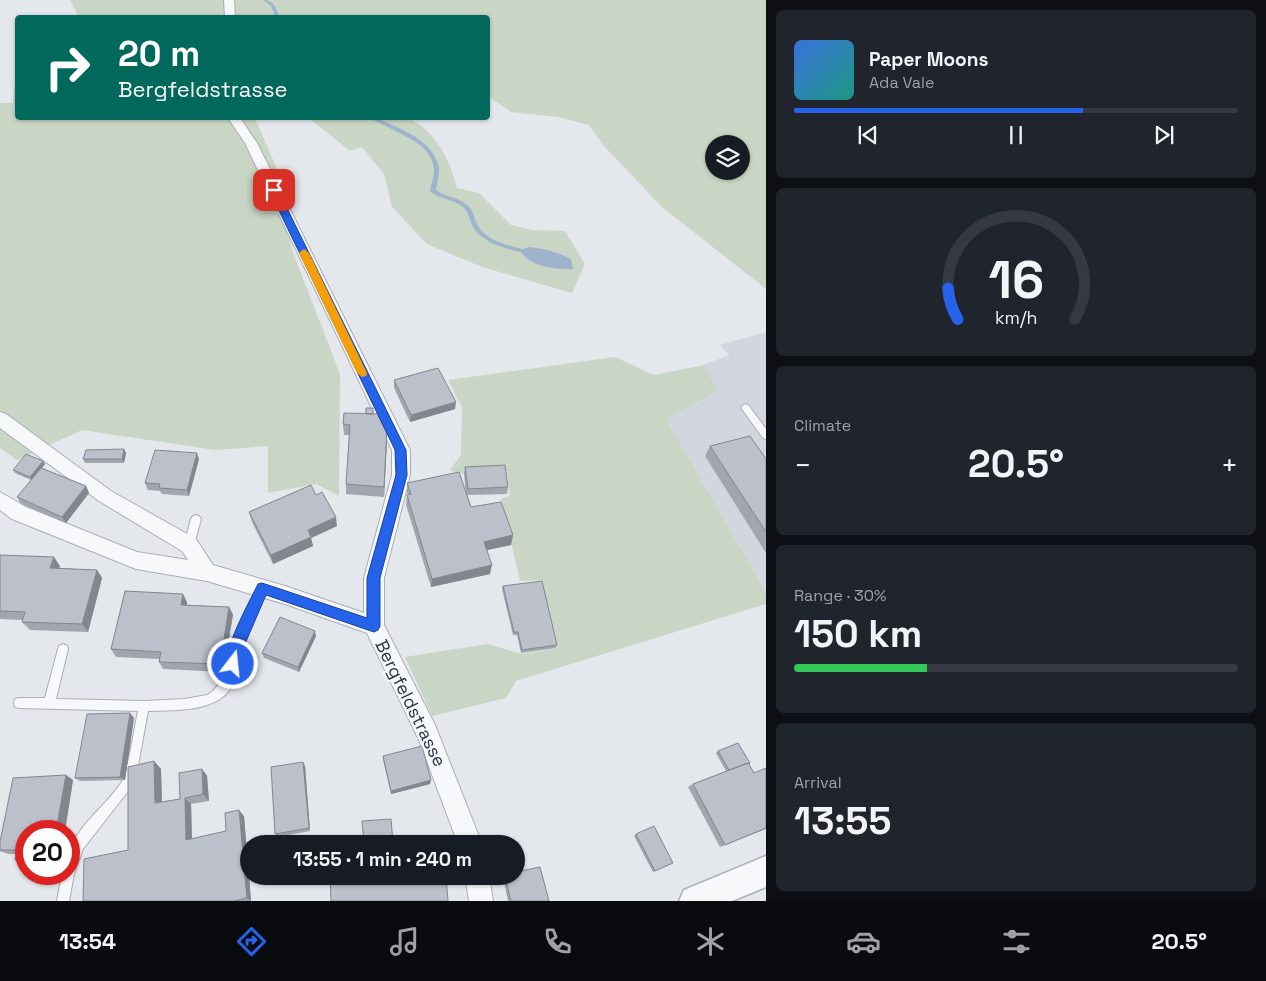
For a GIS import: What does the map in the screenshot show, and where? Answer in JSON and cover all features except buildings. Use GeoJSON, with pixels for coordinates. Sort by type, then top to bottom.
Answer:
{"type":"FeatureCollection","features":[{"type":"Feature","properties":{"kind":"street"},"geometry":{"type":"LineString","coordinates":[[229,0],[230,15]]}},
{"type":"Feature","properties":{"kind":"street"},"geometry":{"type":"LineString","coordinates":[[235,120],[251,143],[401,450],[401,475],[374,578],[374,626]]}},
{"type":"Feature","properties":{"kind":"street"},"geometry":{"type":"LineString","coordinates":[[0,419],[105,496],[189,545],[207,572]]}},
{"type":"Feature","properties":{"kind":"street","name":"Bergfeldstrasse"},"geometry":{"type":"LineString","coordinates":[[0,500],[19,513],[136,560],[207,572],[262,588],[374,626],[415,704],[438,755],[467,835]]}},
{"type":"Feature","properties":{"kind":"street"},"geometry":{"type":"LineString","coordinates":[[695,901],[766,871]]}},
{"type":"Feature","properties":{"kind":"street"},"geometry":{"type":"LineString","coordinates":[[478,885],[481,901]]}},
{"type":"Feature","properties":{"kind":"lane"},"geometry":{"type":"LineString","coordinates":[[745,408],[766,436]]}},
{"type":"Feature","properties":{"kind":"lane"},"geometry":{"type":"LineString","coordinates":[[189,545],[196,519]]}},
{"type":"Feature","properties":{"kind":"lane"},"geometry":{"type":"LineString","coordinates":[[19,703],[144,706],[185,704],[208,700],[224,689],[229,681],[237,646],[262,588]]}},
{"type":"Feature","properties":{"kind":"lane"},"geometry":{"type":"LineString","coordinates":[[49,704],[63,649]]}},
{"type":"Feature","properties":{"kind":"lane"},"geometry":{"type":"LineString","coordinates":[[80,843],[125,786],[131,771],[144,706]]}},
{"type":"Feature","properties":{"kind":"lane"},"geometry":{"type":"LineString","coordinates":[[63,901],[66,885]]}},
{"type":"Feature","properties":{"kind":"shaded area"},"geometry":{"type":"Polygon","coordinates":[[[766,332],[766,592],[666,419],[718,391],[704,365],[729,355],[720,345],[766,332]]]}},
{"type":"Feature","properties":{"kind":"green space"},"geometry":{"type":"Polygon","coordinates":[[[70,0],[766,0],[766,289],[662,207],[604,146],[589,125],[558,117],[511,112],[490,97],[490,15],[78,15],[70,0]]]}},
{"type":"Feature","properties":{"kind":"green space"},"geometry":{"type":"Polygon","coordinates":[[[15,82],[15,120],[256,120],[279,174],[292,250],[340,374],[339,496],[316,484],[268,493],[268,446],[215,450],[82,430],[17,460],[0,448],[0,103],[13,103],[15,82]]]}},
{"type":"Feature","properties":{"kind":"green space"},"geometry":{"type":"Polygon","coordinates":[[[311,120],[412,120],[419,124],[441,148],[457,188],[479,193],[511,225],[532,230],[565,231],[585,264],[572,293],[482,267],[427,244],[392,207],[384,174],[362,147],[350,151],[311,120]]]}},
{"type":"Feature","properties":{"kind":"green space"},"geometry":{"type":"Polygon","coordinates":[[[615,357],[654,375],[704,365],[718,391],[666,419],[766,592],[766,604],[516,681],[506,698],[432,716],[405,657],[487,644],[522,654],[558,648],[541,580],[520,581],[501,499],[510,495],[507,471],[457,474],[450,470],[461,455],[462,407],[448,380],[615,357]]]}},
{"type":"Feature","properties":{"kind":"water"},"geometry":{"type":"Polygon","coordinates":[[[530,247],[551,251],[571,259],[573,269],[551,268],[536,264],[524,256],[520,250],[530,247]]]}},
{"type":"Feature","properties":{"kind":"waterway"},"geometry":{"type":"LineString","coordinates":[[265,0],[273,5],[277,15]]}},
{"type":"Feature","properties":{"kind":"waterway"},"geometry":{"type":"LineString","coordinates":[[378,120],[409,135],[432,155],[437,167],[433,191],[465,206],[469,210],[476,227],[486,237],[499,244],[528,252]]}},
{"type":"Feature","properties":{"kind":"slow traffic"},"geometry":{"type":"LineString","coordinates":[[304,253],[362,373]]}},
{"type":"Feature","properties":{"kind":"route"},"geometry":{"type":"LineString","coordinates":[[233,664],[237,646],[262,588],[374,626],[373,593],[376,566],[401,475],[401,450],[395,436],[370,390],[274,190]]}}]}
